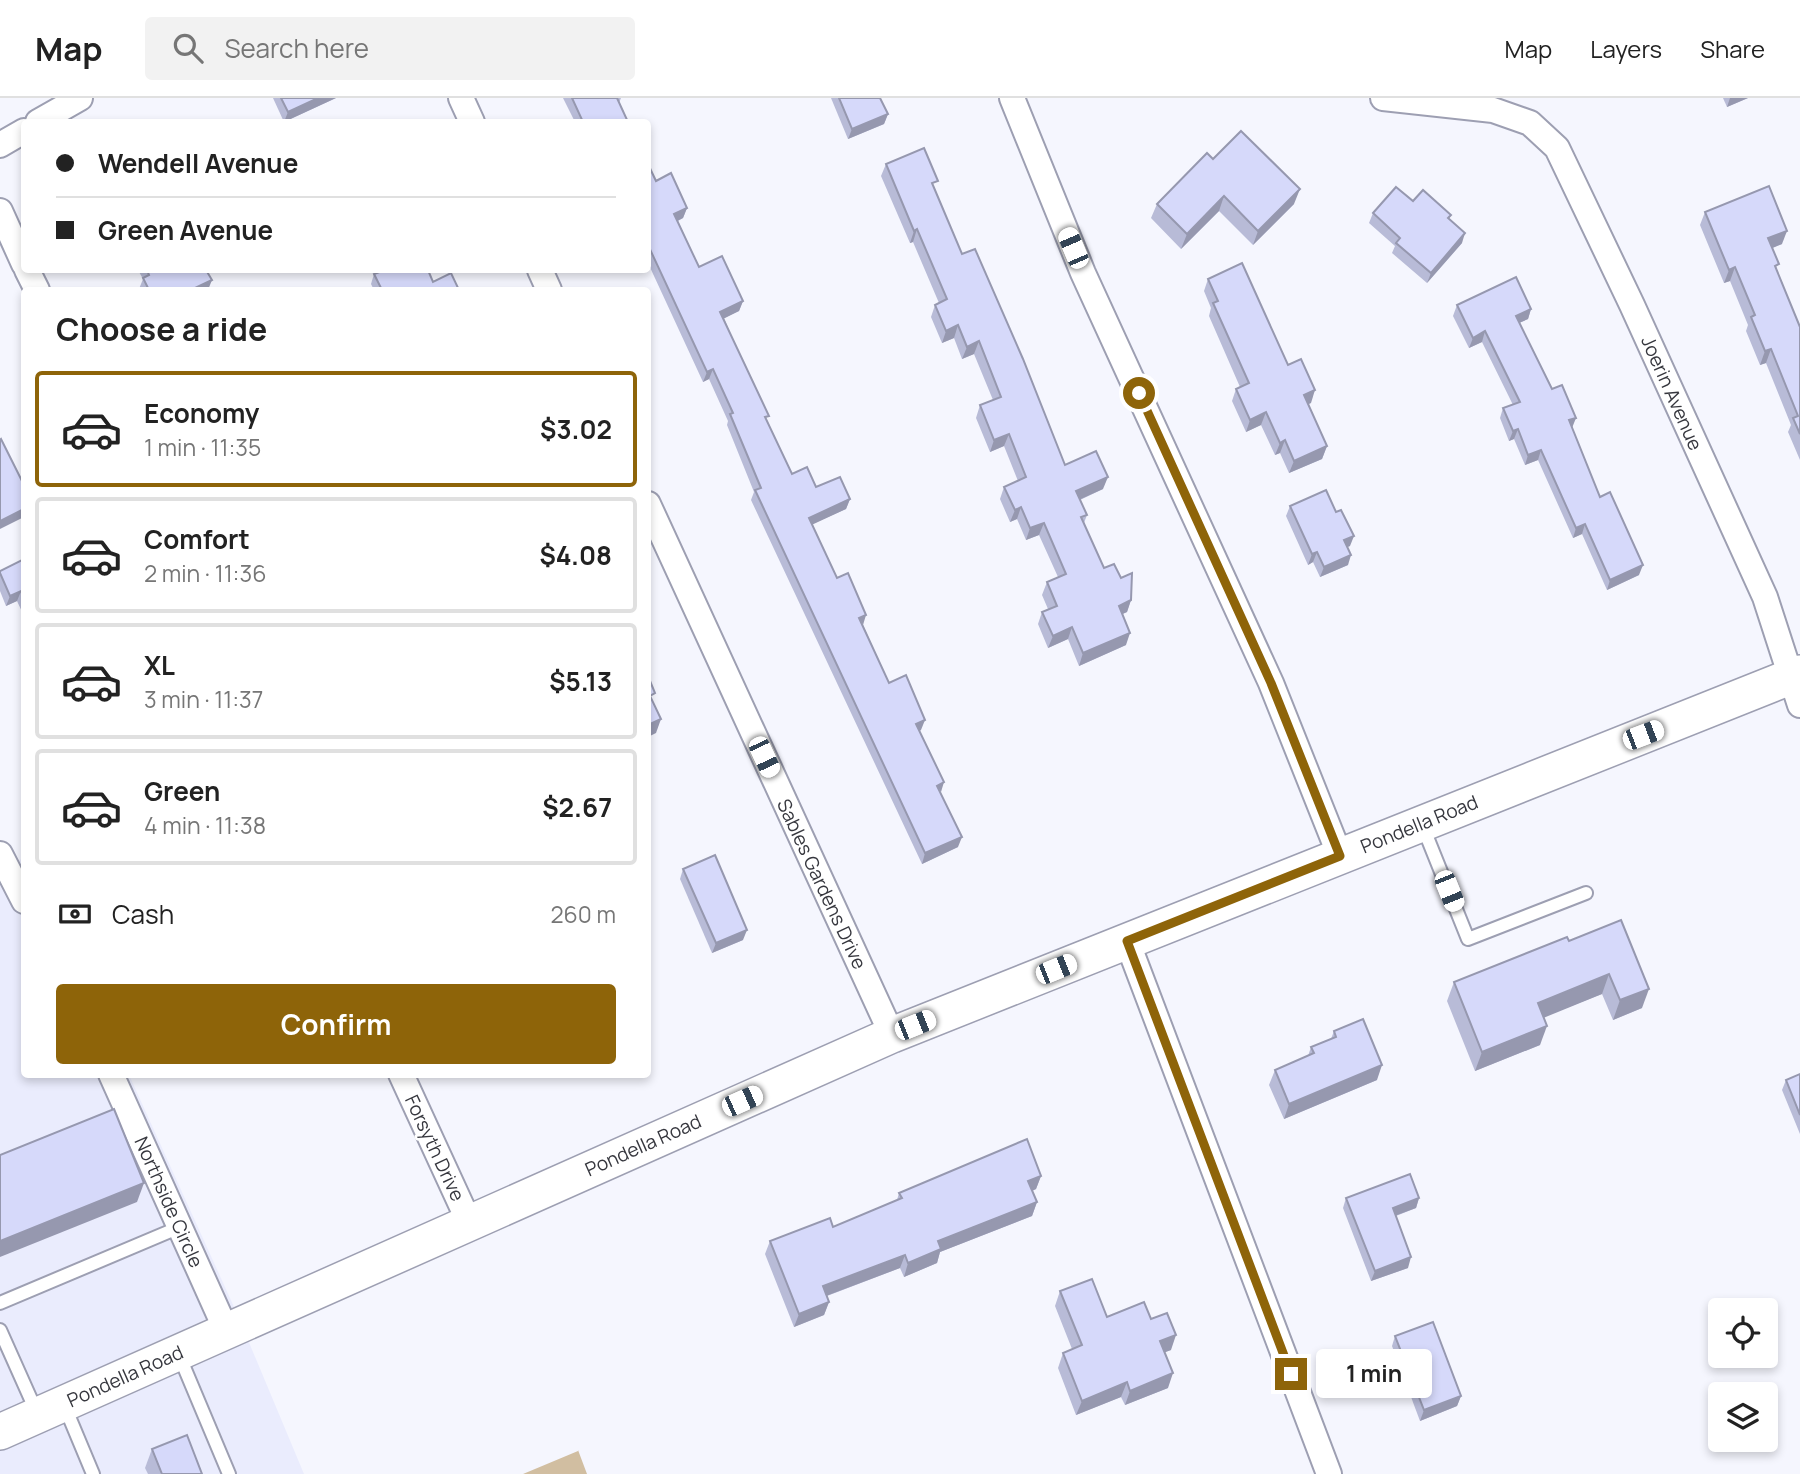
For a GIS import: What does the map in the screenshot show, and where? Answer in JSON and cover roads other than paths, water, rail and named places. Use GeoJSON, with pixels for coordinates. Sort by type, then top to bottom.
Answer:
{"type":"FeatureCollection","features":[{"type":"Feature","properties":{"kind":"main road","name":"Pondella Road"},"geometry":{"type":"LineString","coordinates":[[0,1432],[892,1035],[1422,823],[1797,685]]}},
{"type":"Feature","properties":{"kind":"street"},"geometry":{"type":"LineString","coordinates":[[43,119],[80,98]]}},
{"type":"Feature","properties":{"kind":"street"},"geometry":{"type":"LineString","coordinates":[[461,98],[471,119]]}},
{"type":"Feature","properties":{"kind":"street"},"geometry":{"type":"LineString","coordinates":[[1012,98],[1083,273],[1271,683],[1340,856]]}},
{"type":"Feature","properties":{"kind":"street","name":"Joerin Avenue"},"geometry":{"type":"LineString","coordinates":[[1383,98],[1493,110],[1530,123],[1557,148],[1765,597],[1797,685]]}},
{"type":"Feature","properties":{"kind":"street"},"geometry":{"type":"LineString","coordinates":[[0,145],[21,133]]}},
{"type":"Feature","properties":{"kind":"street"},"geometry":{"type":"LineString","coordinates":[[0,211],[21,257]]}},
{"type":"Feature","properties":{"kind":"street","name":"Sables Gardens Drive"},"geometry":{"type":"LineString","coordinates":[[651,511],[892,1035]]}},
{"type":"Feature","properties":{"kind":"street"},"geometry":{"type":"LineString","coordinates":[[0,854],[21,895]]}},
{"type":"Feature","properties":{"kind":"street"},"geometry":{"type":"LineString","coordinates":[[1127,941],[1329,1474]]}},
{"type":"Feature","properties":{"kind":"street","name":"Northside Circle"},"geometry":{"type":"LineString","coordinates":[[113,1078],[226,1330]]}},
{"type":"Feature","properties":{"kind":"street","name":"Forsyth Drive"},"geometry":{"type":"LineString","coordinates":[[403,1078],[469,1222]]}},
{"type":"Feature","properties":{"kind":"lane"},"geometry":{"type":"LineString","coordinates":[[1422,823],[1468,939],[1586,893]]}},
{"type":"Feature","properties":{"kind":"lane"},"geometry":{"type":"LineString","coordinates":[[0,1303],[180,1227]]}},
{"type":"Feature","properties":{"kind":"lane"},"geometry":{"type":"LineString","coordinates":[[0,1330],[93,1474]]}},
{"type":"Feature","properties":{"kind":"lane"},"geometry":{"type":"LineString","coordinates":[[178,1352],[229,1474]]}}]}
